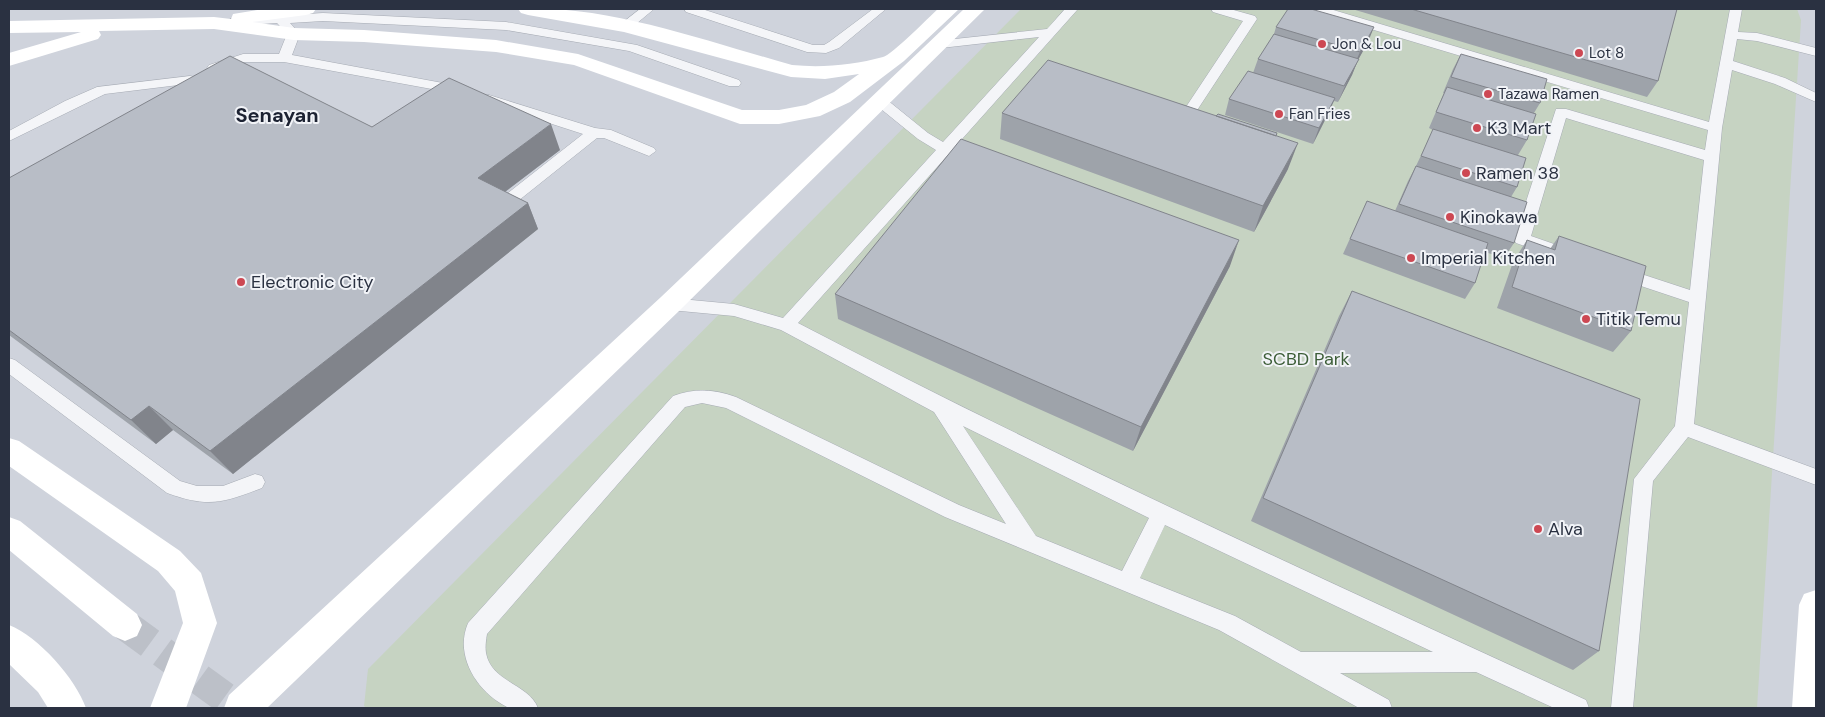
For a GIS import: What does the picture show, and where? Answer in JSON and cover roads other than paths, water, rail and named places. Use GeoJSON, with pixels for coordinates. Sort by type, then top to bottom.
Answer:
{"type":"FeatureCollection","features":[{"type":"Feature","properties":{"kind":"main road"},"geometry":{"type":"LineString","coordinates":[[77,9],[132,24]]}},
{"type":"Feature","properties":{"kind":"main road"},"geometry":{"type":"LineString","coordinates":[[214,23],[281,19],[306,9]]}},
{"type":"Feature","properties":{"kind":"main road"},"geometry":{"type":"LineString","coordinates":[[528,9],[626,26],[768,66],[818,74],[854,71],[897,57]]}},
{"type":"Feature","properties":{"kind":"main road"},"geometry":{"type":"LineString","coordinates":[[9,28],[214,23],[281,19],[364,36],[496,46],[578,60],[740,118],[779,117],[812,111],[842,97],[897,57],[949,9]]}},
{"type":"Feature","properties":{"kind":"main road"},"geometry":{"type":"LineString","coordinates":[[242,708],[260,696],[976,9]]}},
{"type":"Feature","properties":{"kind":"main road"},"geometry":{"type":"LineString","coordinates":[[9,60],[132,24]]}},
{"type":"Feature","properties":{"kind":"main road"},"geometry":{"type":"LineString","coordinates":[[9,450],[169,560],[189,584],[200,624],[168,708]]}},
{"type":"Feature","properties":{"kind":"main road"},"geometry":{"type":"LineString","coordinates":[[9,531],[125,625]]}},
{"type":"Feature","properties":{"kind":"main road"},"geometry":{"type":"LineString","coordinates":[[1810,708],[1816,605]]}},
{"type":"Feature","properties":{"kind":"main road"},"geometry":{"type":"LineString","coordinates":[[9,641],[50,680],[68,708]]}},
{"type":"Feature","properties":{"kind":"lane"},"geometry":{"type":"LineString","coordinates":[[626,26],[648,9]]}},
{"type":"Feature","properties":{"kind":"lane"},"geometry":{"type":"LineString","coordinates":[[690,9],[812,49],[826,49],[834,45],[880,9]]}},
{"type":"Feature","properties":{"kind":"lane"},"geometry":{"type":"LineString","coordinates":[[786,325],[1072,9]]}},
{"type":"Feature","properties":{"kind":"lane"},"geometry":{"type":"LineString","coordinates":[[1158,109],[1185,118],[1251,19],[1217,9]]}},
{"type":"Feature","properties":{"kind":"lane"},"geometry":{"type":"LineString","coordinates":[[1318,9],[1715,128]]}},
{"type":"Feature","properties":{"kind":"lane"},"geometry":{"type":"LineString","coordinates":[[1622,708],[1644,479],[1684,428],[1715,128],[1728,64],[1736,9]]}},
{"type":"Feature","properties":{"kind":"lane"},"geometry":{"type":"LineString","coordinates":[[284,58],[281,19],[323,17],[506,26],[632,48],[734,83]]}},
{"type":"Feature","properties":{"kind":"lane"},"geometry":{"type":"LineString","coordinates":[[941,44],[1051,32]]}},
{"type":"Feature","properties":{"kind":"lane"},"geometry":{"type":"LineString","coordinates":[[1733,34],[1757,37],[1816,52]]}},
{"type":"Feature","properties":{"kind":"lane"},"geometry":{"type":"LineString","coordinates":[[155,100],[221,64],[243,58],[284,58],[320,63],[474,94],[594,133],[597,140],[644,155]]}},
{"type":"Feature","properties":{"kind":"lane"},"geometry":{"type":"LineString","coordinates":[[1022,64],[1040,70]]}},
{"type":"Feature","properties":{"kind":"lane"},"geometry":{"type":"LineString","coordinates":[[1728,64],[1780,82],[1816,98]]}},
{"type":"Feature","properties":{"kind":"lane"},"geometry":{"type":"LineString","coordinates":[[9,137],[70,104],[102,90],[190,80]]}},
{"type":"Feature","properties":{"kind":"lane"},"geometry":{"type":"LineString","coordinates":[[881,102],[923,136],[946,150]]}},
{"type":"Feature","properties":{"kind":"lane"},"geometry":{"type":"LineString","coordinates":[[1559,252],[1522,240],[1561,112],[1712,157]]}},
{"type":"Feature","properties":{"kind":"lane"},"geometry":{"type":"LineString","coordinates":[[513,197],[594,133]]}},
{"type":"Feature","properties":{"kind":"lane"},"geometry":{"type":"LineString","coordinates":[[1605,268],[1698,299]]}},
{"type":"Feature","properties":{"kind":"lane"},"geometry":{"type":"LineString","coordinates":[[670,304],[734,310],[786,325],[940,406],[1161,514],[1578,708]]}},
{"type":"Feature","properties":{"kind":"lane"},"geometry":{"type":"LineString","coordinates":[[9,365],[120,445],[174,487],[197,494],[223,494],[255,482]]}},
{"type":"Feature","properties":{"kind":"lane"},"geometry":{"type":"LineString","coordinates":[[527,708],[487,679],[475,655],[476,630],[679,401],[702,396],[730,402],[952,511],[1227,623],[1381,708]]}},
{"type":"Feature","properties":{"kind":"lane"},"geometry":{"type":"LineString","coordinates":[[940,406],[1029,543]]}},
{"type":"Feature","properties":{"kind":"lane"},"geometry":{"type":"LineString","coordinates":[[1684,428],[1816,477]]}},
{"type":"Feature","properties":{"kind":"lane"},"geometry":{"type":"LineString","coordinates":[[1127,582],[1161,514]]}},
{"type":"Feature","properties":{"kind":"lane"},"geometry":{"type":"LineString","coordinates":[[1298,663],[1479,662]]}},
{"type":"Feature","properties":{"kind":"tunnel"},"geometry":{"type":"LineString","coordinates":[[125,625],[239,708]]}},
{"type":"Feature","properties":{"kind":"place","name":"Jon & Lou"},"geometry":{"type":"Point","coordinates":[1322,44]}},
{"type":"Feature","properties":{"kind":"place","name":"Lot 8"},"geometry":{"type":"Point","coordinates":[1579,53]}},
{"type":"Feature","properties":{"kind":"place","name":"Tazawa Ramen"},"geometry":{"type":"Point","coordinates":[1488,94]}},
{"type":"Feature","properties":{"kind":"place","name":"Fan Fries"},"geometry":{"type":"Point","coordinates":[1279,114]}},
{"type":"Feature","properties":{"kind":"place","name":"K3 Mart"},"geometry":{"type":"Point","coordinates":[1477,128]}},
{"type":"Feature","properties":{"kind":"place","name":"Ramen 38"},"geometry":{"type":"Point","coordinates":[1466,173]}},
{"type":"Feature","properties":{"kind":"place","name":"Kinokawa"},"geometry":{"type":"Point","coordinates":[1450,217]}},
{"type":"Feature","properties":{"kind":"place","name":"Imperial Kitchen"},"geometry":{"type":"Point","coordinates":[1411,258]}},
{"type":"Feature","properties":{"kind":"place","name":"Electronic City"},"geometry":{"type":"Point","coordinates":[241,282]}},
{"type":"Feature","properties":{"kind":"place","name":"Titik Temu"},"geometry":{"type":"Point","coordinates":[1586,319]}},
{"type":"Feature","properties":{"kind":"place","name":"Alva"},"geometry":{"type":"Point","coordinates":[1538,529]}},
{"type":"Feature","properties":{"kind":"district","name":"Senayan"},"geometry":{"type":"Point","coordinates":[277,115]}},
{"type":"Feature","properties":{"kind":"park label","name":"SCBD Park"},"geometry":{"type":"Point","coordinates":[1306,359]}}]}
